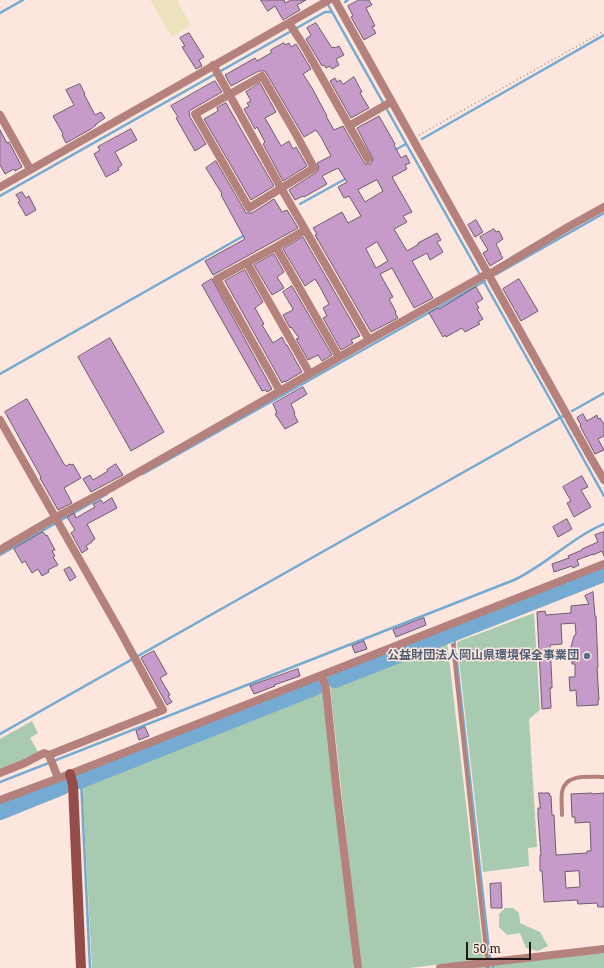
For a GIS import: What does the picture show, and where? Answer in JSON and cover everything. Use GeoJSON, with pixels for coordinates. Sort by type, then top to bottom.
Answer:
{"type":"FeatureCollection","features":[{"type":"Feature","properties":{"kind":"street"},"geometry":{"type":"LineString","coordinates":[[335,0],[387,104],[412,140],[484,276],[604,480]]}},
{"type":"Feature","properties":{"kind":"street"},"geometry":{"type":"LineString","coordinates":[[1,184],[216,71],[292,28],[324,2]]}},
{"type":"Feature","properties":{"kind":"street"},"geometry":{"type":"LineString","coordinates":[[292,28],[304,46],[368,159]]}},
{"type":"Feature","properties":{"kind":"street"},"geometry":{"type":"LineString","coordinates":[[216,71],[281,188],[369,340]]}},
{"type":"Feature","properties":{"kind":"street"},"geometry":{"type":"LineString","coordinates":[[262,76],[314,168],[281,188],[249,208],[205,134],[195,114],[262,76]]}},
{"type":"Feature","properties":{"kind":"street"},"geometry":{"type":"LineString","coordinates":[[349,126],[387,104]]}},
{"type":"Feature","properties":{"kind":"street"},"geometry":{"type":"LineString","coordinates":[[0,115],[30,169]]}},
{"type":"Feature","properties":{"kind":"street"},"geometry":{"type":"LineString","coordinates":[[0,550],[58,521],[111,488],[604,207]]}},
{"type":"Feature","properties":{"kind":"street"},"geometry":{"type":"LineString","coordinates":[[280,391],[217,279],[305,230]]}},
{"type":"Feature","properties":{"kind":"street"},"geometry":{"type":"LineString","coordinates":[[276,247],[339,357]]}},
{"type":"Feature","properties":{"kind":"street"},"geometry":{"type":"LineString","coordinates":[[247,263],[310,374]]}},
{"type":"Feature","properties":{"kind":"street"},"geometry":{"type":"LineString","coordinates":[[0,420],[164,710],[51,759]]}},
{"type":"Feature","properties":{"kind":"street"},"geometry":{"type":"LineString","coordinates":[[0,800],[70,774],[604,564]]}},
{"type":"Feature","properties":{"kind":"street"},"geometry":{"type":"LineString","coordinates":[[322,675],[326,689],[358,968]]}},
{"type":"Feature","properties":{"kind":"street"},"geometry":{"type":"LineString","coordinates":[[0,773],[44,754],[51,759],[58,778]]}},
{"type":"Feature","properties":{"kind":"street"},"geometry":{"type":"LineString","coordinates":[[70,774],[73,785],[81,968]]}},
{"type":"Feature","properties":{"kind":"street"},"geometry":{"type":"LineString","coordinates":[[440,968],[488,965],[604,949]]}},
{"type":"Feature","properties":{"kind":"lane"},"geometry":{"type":"LineString","coordinates":[[453,645],[488,965]]}},
{"type":"Feature","properties":{"kind":"lane"},"geometry":{"type":"LineString","coordinates":[[562,815],[562,792],[568,781],[574,778],[604,777]]}},
{"type":"Feature","properties":{"kind":"path"},"geometry":{"type":"LineString","coordinates":[[412,140],[604,31]]}},
{"type":"Feature","properties":{"kind":"green space"},"geometry":{"type":"Polygon","coordinates":[[[534,613],[540,710],[529,719],[537,847],[528,848],[529,866],[483,872],[457,642],[534,613]]]}},
{"type":"Feature","properties":{"kind":"green space"},"geometry":{"type":"Polygon","coordinates":[[[447,641],[484,959],[409,968],[362,968],[360,962],[330,686],[447,641]]]}},
{"type":"Feature","properties":{"kind":"green space"},"geometry":{"type":"Polygon","coordinates":[[[323,689],[354,965],[353,968],[92,968],[82,783],[323,689]]]}},
{"type":"Feature","properties":{"kind":"green space"},"geometry":{"type":"Polygon","coordinates":[[[32,721],[38,733],[30,738],[39,753],[0,770],[0,739],[32,721]]]}},
{"type":"Feature","properties":{"kind":"green space"},"geometry":{"type":"Polygon","coordinates":[[[505,908],[513,908],[519,913],[520,923],[540,932],[548,946],[538,951],[526,948],[520,933],[507,935],[499,927],[499,914],[505,908]]]}},
{"type":"Feature","properties":{"kind":"green space"},"geometry":{"type":"Polygon","coordinates":[[[604,952],[604,968],[464,968],[604,952]]]}},
{"type":"Feature","properties":{"kind":"sand"},"geometry":{"type":"Polygon","coordinates":[[[150,0],[177,0],[191,25],[172,37],[150,0]]]}},
{"type":"Feature","properties":{"kind":"building"},"geometry":{"type":"Polygon","coordinates":[[[261,0],[285,0],[285,3],[291,0],[306,0],[297,5],[300,10],[283,20],[275,6],[268,11],[261,0]]]}},
{"type":"Feature","properties":{"kind":"building"},"geometry":{"type":"Polygon","coordinates":[[[359,0],[369,0],[372,5],[366,8],[375,26],[372,27],[376,33],[364,40],[351,17],[353,16],[348,6],[359,0]]]}},
{"type":"Feature","properties":{"kind":"building"},"geometry":{"type":"Polygon","coordinates":[[[316,23],[332,48],[339,46],[344,55],[336,59],[339,65],[332,69],[330,66],[326,68],[324,65],[322,66],[306,39],[311,35],[307,28],[316,23]]]}},
{"type":"Feature","properties":{"kind":"building"},"geometry":{"type":"Polygon","coordinates":[[[189,33],[204,57],[199,60],[202,66],[196,69],[182,47],[185,46],[180,38],[189,33]]]}},
{"type":"Feature","properties":{"kind":"building"},"geometry":{"type":"Polygon","coordinates":[[[284,43],[285,45],[289,43],[291,47],[296,44],[311,69],[303,74],[334,130],[343,126],[365,164],[370,164],[373,159],[357,128],[379,116],[401,158],[406,155],[410,163],[405,165],[407,169],[392,177],[412,212],[403,216],[407,222],[394,229],[407,251],[419,244],[418,243],[437,233],[441,240],[437,242],[443,252],[430,260],[427,253],[412,261],[433,298],[414,308],[392,268],[380,274],[393,297],[389,299],[398,318],[371,332],[315,235],[317,234],[313,228],[342,212],[348,223],[361,216],[349,196],[344,198],[338,187],[347,182],[338,168],[322,176],[327,184],[304,197],[303,196],[295,200],[289,190],[317,172],[319,168],[317,163],[331,156],[321,137],[316,130],[304,137],[265,71],[259,71],[231,86],[225,75],[255,58],[257,61],[271,53],[271,50],[284,43]],[[377,180],[358,190],[365,202],[383,191],[377,180]],[[377,242],[366,249],[376,268],[388,261],[377,242]]]}},
{"type":"Feature","properties":{"kind":"building"},"geometry":{"type":"Polygon","coordinates":[[[354,77],[362,92],[360,93],[369,108],[351,118],[330,81],[335,78],[337,82],[340,80],[343,84],[354,77]]]}},
{"type":"Feature","properties":{"kind":"building"},"geometry":{"type":"Polygon","coordinates":[[[215,81],[222,92],[189,111],[190,117],[206,144],[195,151],[176,118],[178,117],[171,106],[215,81]]]}},
{"type":"Feature","properties":{"kind":"building"},"geometry":{"type":"Polygon","coordinates":[[[260,83],[276,112],[265,118],[281,146],[289,141],[293,149],[296,147],[307,166],[283,181],[263,144],[265,142],[257,127],[255,129],[244,109],[249,106],[247,103],[251,101],[246,92],[260,83]]]}},
{"type":"Feature","properties":{"kind":"building"},"geometry":{"type":"Polygon","coordinates":[[[80,84],[95,115],[101,112],[105,118],[91,129],[66,143],[62,135],[63,134],[53,116],[74,105],[66,90],[80,84]]]}},
{"type":"Feature","properties":{"kind":"building"},"geometry":{"type":"Polygon","coordinates":[[[226,103],[274,186],[251,200],[204,119],[218,111],[217,108],[226,103]]]}},
{"type":"Feature","properties":{"kind":"building"},"geometry":{"type":"Polygon","coordinates":[[[131,129],[137,140],[115,152],[122,165],[118,168],[119,170],[106,177],[94,154],[100,150],[98,147],[131,129]]]}},
{"type":"Feature","properties":{"kind":"building"},"geometry":{"type":"Polygon","coordinates":[[[0,130],[7,143],[9,142],[22,167],[5,174],[0,165],[0,130]]]}},
{"type":"Feature","properties":{"kind":"building"},"geometry":{"type":"Polygon","coordinates":[[[216,161],[246,213],[252,213],[274,199],[282,212],[287,210],[298,228],[213,275],[205,261],[245,239],[221,195],[222,194],[206,168],[216,161]]]}},
{"type":"Feature","properties":{"kind":"building"},"geometry":{"type":"Polygon","coordinates":[[[22,192],[26,198],[29,196],[36,210],[26,216],[18,202],[20,201],[16,195],[22,192]]]}},
{"type":"Feature","properties":{"kind":"building"},"geometry":{"type":"Polygon","coordinates":[[[476,220],[483,232],[475,237],[468,225],[476,220]]]}},
{"type":"Feature","properties":{"kind":"building"},"geometry":{"type":"Polygon","coordinates":[[[494,229],[496,232],[499,231],[503,239],[496,244],[503,258],[490,266],[483,253],[488,250],[480,237],[494,229]]]}},
{"type":"Feature","properties":{"kind":"building"},"geometry":{"type":"Polygon","coordinates":[[[303,237],[360,336],[351,340],[353,343],[341,350],[323,318],[327,316],[323,308],[329,304],[320,287],[315,279],[305,286],[283,249],[303,237]]]}},
{"type":"Feature","properties":{"kind":"building"},"geometry":{"type":"Polygon","coordinates":[[[274,254],[284,272],[277,277],[284,288],[272,295],[254,265],[274,254]]]}},
{"type":"Feature","properties":{"kind":"building"},"geometry":{"type":"Polygon","coordinates":[[[245,270],[263,302],[255,308],[264,324],[262,325],[273,343],[282,337],[302,372],[285,382],[284,381],[282,383],[225,281],[245,270]]]}},
{"type":"Feature","properties":{"kind":"building"},"geometry":{"type":"Polygon","coordinates":[[[212,279],[272,389],[267,392],[265,390],[262,391],[202,285],[212,279]]]}},
{"type":"Feature","properties":{"kind":"building"},"geometry":{"type":"Polygon","coordinates":[[[519,279],[538,311],[521,321],[503,289],[519,279]]]}},
{"type":"Feature","properties":{"kind":"building"},"geometry":{"type":"Polygon","coordinates":[[[292,286],[332,355],[322,361],[318,355],[308,360],[296,339],[299,338],[291,327],[290,328],[283,315],[293,310],[283,292],[292,286]]]}},
{"type":"Feature","properties":{"kind":"building"},"geometry":{"type":"Polygon","coordinates":[[[476,287],[483,299],[476,303],[479,308],[477,309],[483,319],[478,322],[480,324],[465,332],[462,328],[446,337],[445,335],[443,337],[429,313],[438,308],[439,309],[476,287]]]}},
{"type":"Feature","properties":{"kind":"building"},"geometry":{"type":"Polygon","coordinates":[[[110,338],[164,432],[131,451],[78,357],[110,338]]]}},
{"type":"Feature","properties":{"kind":"building"},"geometry":{"type":"Polygon","coordinates":[[[303,387],[307,394],[291,404],[298,422],[285,429],[275,414],[277,413],[273,404],[303,387]]]}},
{"type":"Feature","properties":{"kind":"building"},"geometry":{"type":"Polygon","coordinates":[[[27,399],[64,464],[66,466],[73,464],[81,478],[64,488],[72,503],[58,510],[5,412],[27,399]]]}},
{"type":"Feature","properties":{"kind":"building"},"geometry":{"type":"Polygon","coordinates":[[[583,414],[587,421],[597,415],[598,419],[600,418],[604,424],[604,436],[598,439],[604,450],[595,454],[577,418],[583,414]]]}},
{"type":"Feature","properties":{"kind":"building"},"geometry":{"type":"Polygon","coordinates":[[[116,464],[123,475],[91,492],[83,479],[90,475],[93,480],[116,464]]]}},
{"type":"Feature","properties":{"kind":"building"},"geometry":{"type":"Polygon","coordinates":[[[582,476],[588,487],[581,490],[591,507],[574,517],[567,503],[571,501],[563,487],[582,476]]]}},
{"type":"Feature","properties":{"kind":"building"},"geometry":{"type":"Polygon","coordinates":[[[112,498],[117,508],[87,524],[95,539],[86,546],[88,549],[82,553],[71,533],[75,530],[67,517],[74,513],[76,518],[95,507],[93,504],[101,500],[103,503],[112,498]]]}},
{"type":"Feature","properties":{"kind":"building"},"geometry":{"type":"Polygon","coordinates":[[[567,519],[572,529],[558,537],[553,527],[567,519]]]}},
{"type":"Feature","properties":{"kind":"building"},"geometry":{"type":"Polygon","coordinates":[[[43,532],[46,536],[47,535],[55,550],[52,551],[55,556],[53,557],[58,565],[48,570],[49,572],[42,576],[38,569],[32,573],[25,561],[22,563],[14,549],[43,532]]]}},
{"type":"Feature","properties":{"kind":"building"},"geometry":{"type":"Polygon","coordinates":[[[604,532],[604,556],[602,551],[577,560],[579,565],[573,568],[572,566],[554,572],[552,564],[569,558],[568,556],[598,542],[595,535],[604,532]]]}},
{"type":"Feature","properties":{"kind":"building"},"geometry":{"type":"Polygon","coordinates":[[[70,567],[76,577],[70,581],[64,570],[70,567]]]}},
{"type":"Feature","properties":{"kind":"building"},"geometry":{"type":"Polygon","coordinates":[[[593,592],[596,616],[598,705],[577,706],[576,690],[570,691],[569,677],[575,677],[575,664],[572,664],[571,647],[576,634],[575,623],[561,624],[562,644],[550,645],[552,684],[552,688],[550,688],[551,708],[542,709],[537,612],[545,611],[546,615],[571,613],[571,606],[589,604],[585,596],[593,592]]]}},
{"type":"Feature","properties":{"kind":"building"},"geometry":{"type":"Polygon","coordinates":[[[424,618],[426,625],[396,637],[393,630],[424,618]]]}},
{"type":"Feature","properties":{"kind":"building"},"geometry":{"type":"Polygon","coordinates":[[[364,641],[367,649],[355,653],[352,646],[364,641]]]}},
{"type":"Feature","properties":{"kind":"building"},"geometry":{"type":"Polygon","coordinates":[[[154,651],[167,674],[160,678],[170,695],[168,696],[172,702],[167,705],[141,658],[154,651]]]}},
{"type":"Feature","properties":{"kind":"building"},"geometry":{"type":"Polygon","coordinates":[[[298,669],[300,676],[254,694],[250,686],[298,669]]]}},
{"type":"Feature","properties":{"kind":"building"},"geometry":{"type":"Polygon","coordinates":[[[145,727],[149,736],[139,740],[136,731],[145,727]]]}},
{"type":"Feature","properties":{"kind":"building"},"geometry":{"type":"Polygon","coordinates":[[[539,793],[549,793],[551,796],[552,815],[554,815],[556,855],[587,853],[587,851],[591,851],[590,822],[575,823],[575,817],[572,817],[571,794],[604,793],[604,907],[598,907],[597,903],[578,904],[577,900],[544,902],[542,871],[540,871],[541,855],[538,808],[540,808],[539,793]],[[579,871],[565,872],[566,888],[580,887],[579,871]]]}},
{"type":"Feature","properties":{"kind":"building"},"geometry":{"type":"Polygon","coordinates":[[[501,883],[502,908],[491,908],[490,884],[501,883]]]}},
{"type":"Feature","properties":{"kind":"waterway"},"geometry":{"type":"LineString","coordinates":[[0,13],[23,0]]}},
{"type":"Feature","properties":{"kind":"waterway"},"geometry":{"type":"LineString","coordinates":[[327,3],[604,496]]}},
{"type":"Feature","properties":{"kind":"waterway"},"geometry":{"type":"LineString","coordinates":[[0,196],[325,12],[332,12]]}},
{"type":"Feature","properties":{"kind":"waterway"},"geometry":{"type":"LineString","coordinates":[[422,139],[604,35]]}},
{"type":"Feature","properties":{"kind":"waterway"},"geometry":{"type":"LineString","coordinates":[[395,150],[406,144]]}},
{"type":"Feature","properties":{"kind":"waterway"},"geometry":{"type":"LineString","coordinates":[[300,204],[347,178]]}},
{"type":"Feature","properties":{"kind":"waterway"},"geometry":{"type":"LineString","coordinates":[[495,275],[604,213]]}},
{"type":"Feature","properties":{"kind":"waterway"},"geometry":{"type":"LineString","coordinates":[[0,374],[245,235]]}},
{"type":"Feature","properties":{"kind":"waterway"},"geometry":{"type":"LineString","coordinates":[[143,474],[485,281]]}},
{"type":"Feature","properties":{"kind":"waterway"},"geometry":{"type":"LineString","coordinates":[[572,411],[604,393]]}},
{"type":"Feature","properties":{"kind":"waterway"},"geometry":{"type":"LineString","coordinates":[[0,734],[563,416]]}},
{"type":"Feature","properties":{"kind":"waterway"},"geometry":{"type":"LineString","coordinates":[[0,555],[107,494]]}},
{"type":"Feature","properties":{"kind":"waterway"},"geometry":{"type":"LineString","coordinates":[[0,782],[514,580],[526,574],[581,537],[604,524]]}},
{"type":"Feature","properties":{"kind":"waterway"},"geometry":{"type":"LineString","coordinates":[[335,680],[604,574]]}},
{"type":"Feature","properties":{"kind":"waterway"},"geometry":{"type":"LineString","coordinates":[[454,633],[455,647]]}},
{"type":"Feature","properties":{"kind":"waterway"},"geometry":{"type":"LineString","coordinates":[[456,654],[490,959],[492,959]]}},
{"type":"Feature","properties":{"kind":"waterway"},"geometry":{"type":"LineString","coordinates":[[79,781],[316,687]]}},
{"type":"Feature","properties":{"kind":"waterway"},"geometry":{"type":"LineString","coordinates":[[81,780],[90,968]]}},
{"type":"Feature","properties":{"kind":"waterway"},"geometry":{"type":"LineString","coordinates":[[0,812],[62,787]]}},
{"type":"Feature","properties":{"kind":"place","name":"公益財団法人岡山県環境保全事業団"},"geometry":{"type":"Point","coordinates":[587,656]}}]}
